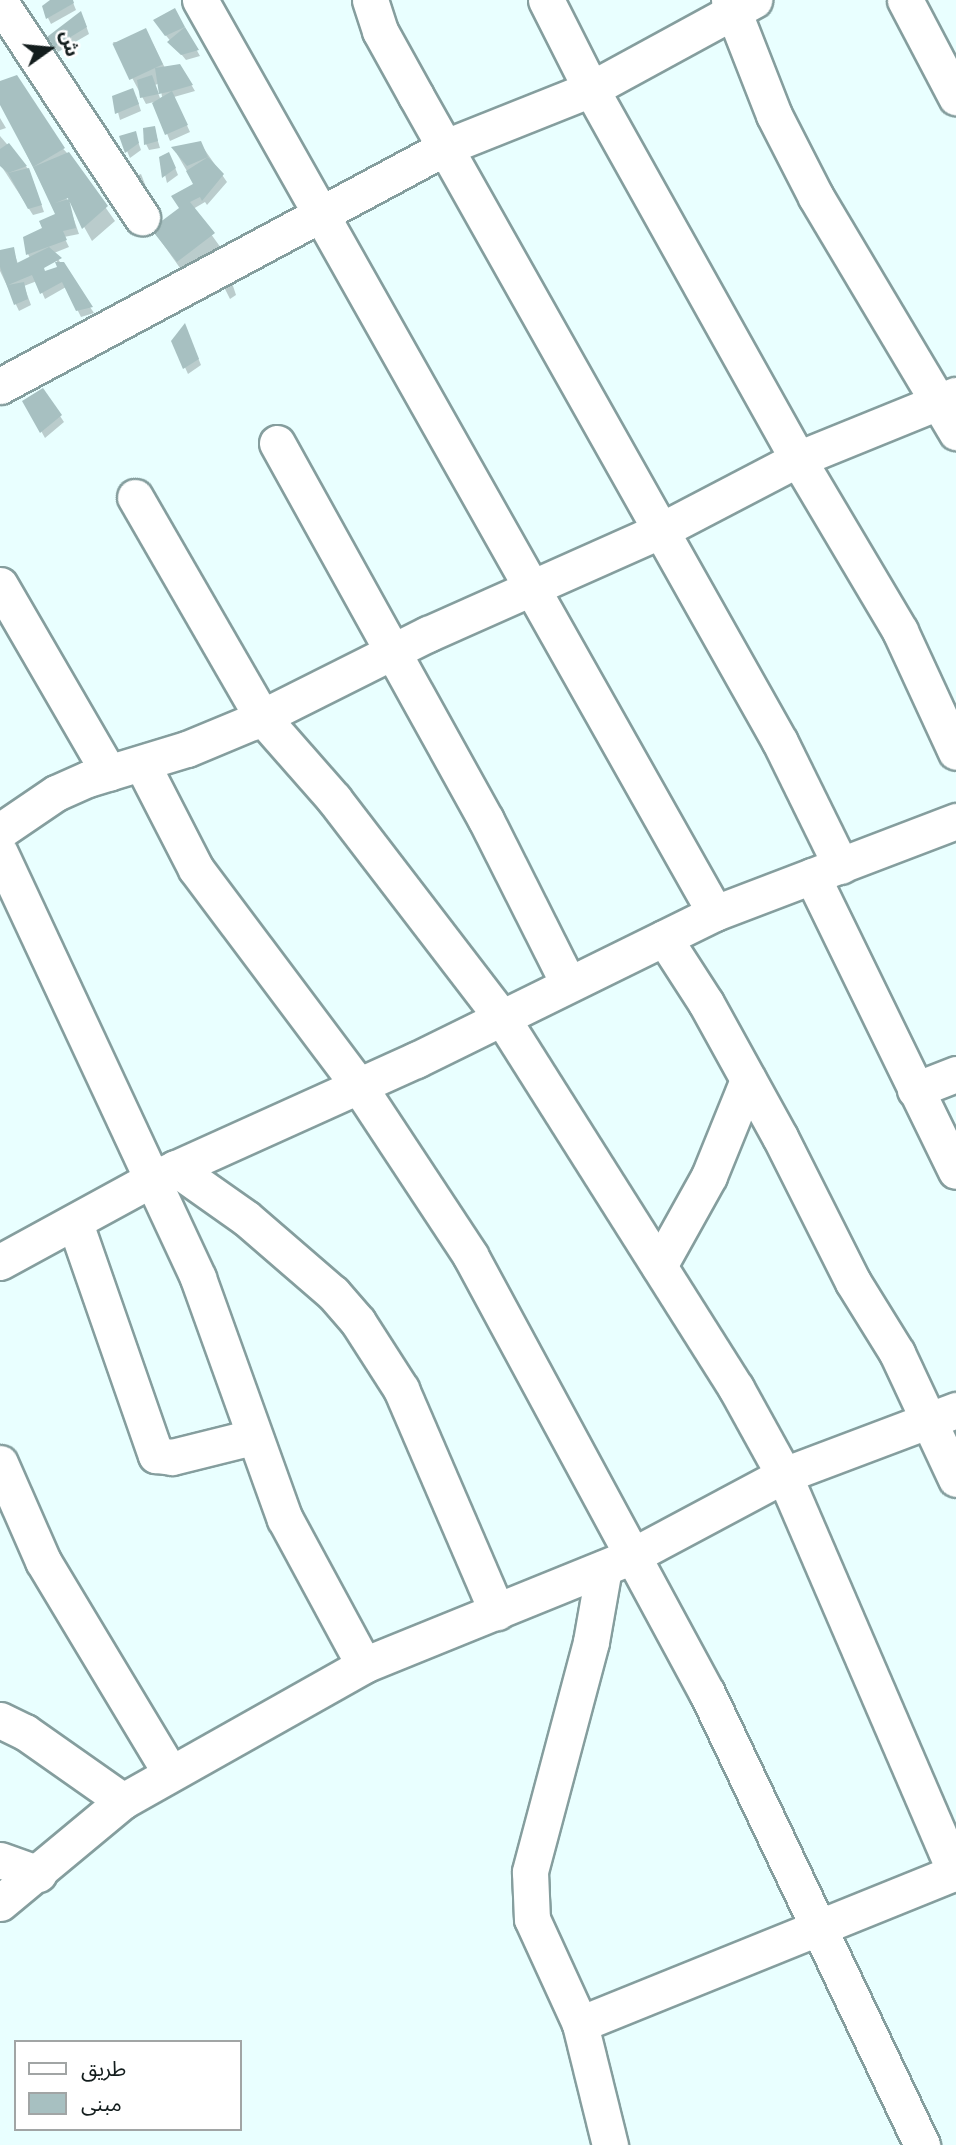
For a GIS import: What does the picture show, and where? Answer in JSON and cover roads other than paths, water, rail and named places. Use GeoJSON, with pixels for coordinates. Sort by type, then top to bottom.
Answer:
{"type":"FeatureCollection","features":[{"type":"Feature","properties":{"kind":"street"},"geometry":{"type":"LineString","coordinates":[[200,0],[325,215],[531,589],[715,913]]}},
{"type":"Feature","properties":{"kind":"street"},"geometry":{"type":"LineString","coordinates":[[370,0],[380,31],[448,146],[554,345],[662,530],[780,742],[827,871],[915,1090],[956,1171]]}},
{"type":"Feature","properties":{"kind":"street"},"geometry":{"type":"LineString","coordinates":[[547,0],[591,89],[797,460],[900,631],[956,752]]}},
{"type":"Feature","properties":{"kind":"street"},"geometry":{"type":"LineString","coordinates":[[905,0],[956,97]]}},
{"type":"Feature","properties":{"kind":"street"},"geometry":{"type":"LineString","coordinates":[[0,2],[142,217]]}},
{"type":"Feature","properties":{"kind":"street"},"geometry":{"type":"LineString","coordinates":[[0,386],[325,215],[448,146],[591,89],[739,3],[774,115],[816,197],[951,410],[797,460],[662,530],[392,651],[262,717],[142,764],[109,773],[57,793],[0,831]]}},
{"type":"Feature","properties":{"kind":"street"},"geometry":{"type":"LineString","coordinates":[[277,443],[486,820],[568,983]]}},
{"type":"Feature","properties":{"kind":"street"},"geometry":{"type":"LineString","coordinates":[[135,497],[262,717],[334,799],[502,1018],[659,1266],[784,1475],[956,1873],[817,1925],[580,2024]]}},
{"type":"Feature","properties":{"kind":"street"},"geometry":{"type":"LineString","coordinates":[[0,585],[109,773]]}},
{"type":"Feature","properties":{"kind":"street"},"geometry":{"type":"LineString","coordinates":[[142,764],[196,869],[358,1086],[471,1255],[618,1562],[707,1693],[922,2145]]}},
{"type":"Feature","properties":{"kind":"street"},"geometry":{"type":"LineString","coordinates":[[0,1262],[163,1173],[358,1086],[715,913],[956,821]]}},
{"type":"Feature","properties":{"kind":"street"},"geometry":{"type":"LineString","coordinates":[[0,853],[163,1173],[253,1437],[285,1519],[363,1665]]}},
{"type":"Feature","properties":{"kind":"street"},"geometry":{"type":"LineString","coordinates":[[664,938],[748,1080],[853,1282],[897,1353],[943,1413],[956,1479]]}},
{"type":"Feature","properties":{"kind":"street"},"geometry":{"type":"LineString","coordinates":[[915,1090],[956,1074]]}},
{"type":"Feature","properties":{"kind":"street"},"geometry":{"type":"LineString","coordinates":[[659,1266],[709,1176],[748,1080]]}},
{"type":"Feature","properties":{"kind":"street"},"geometry":{"type":"LineString","coordinates":[[163,1173],[246,1218],[333,1293],[358,1322],[401,1389],[497,1612]]}},
{"type":"Feature","properties":{"kind":"street"},"geometry":{"type":"LineString","coordinates":[[75,1223],[156,1455],[172,1457],[253,1437]]}},
{"type":"Feature","properties":{"kind":"street"},"geometry":{"type":"LineString","coordinates":[[0,1903],[39,1874],[123,1801],[169,1771],[363,1665],[618,1562],[784,1475],[943,1413]]}},
{"type":"Feature","properties":{"kind":"street"},"geometry":{"type":"LineString","coordinates":[[0,1463],[43,1561],[169,1771]]}},
{"type":"Feature","properties":{"kind":"street"},"geometry":{"type":"LineString","coordinates":[[610,2145],[580,2024],[532,1919],[530,1872],[591,1642],[618,1562]]}},
{"type":"Feature","properties":{"kind":"street"},"geometry":{"type":"LineString","coordinates":[[0,1720],[25,1732],[123,1801]]}},
{"type":"Feature","properties":{"kind":"street"},"geometry":{"type":"LineString","coordinates":[[0,1860],[39,1874]]}}]}
